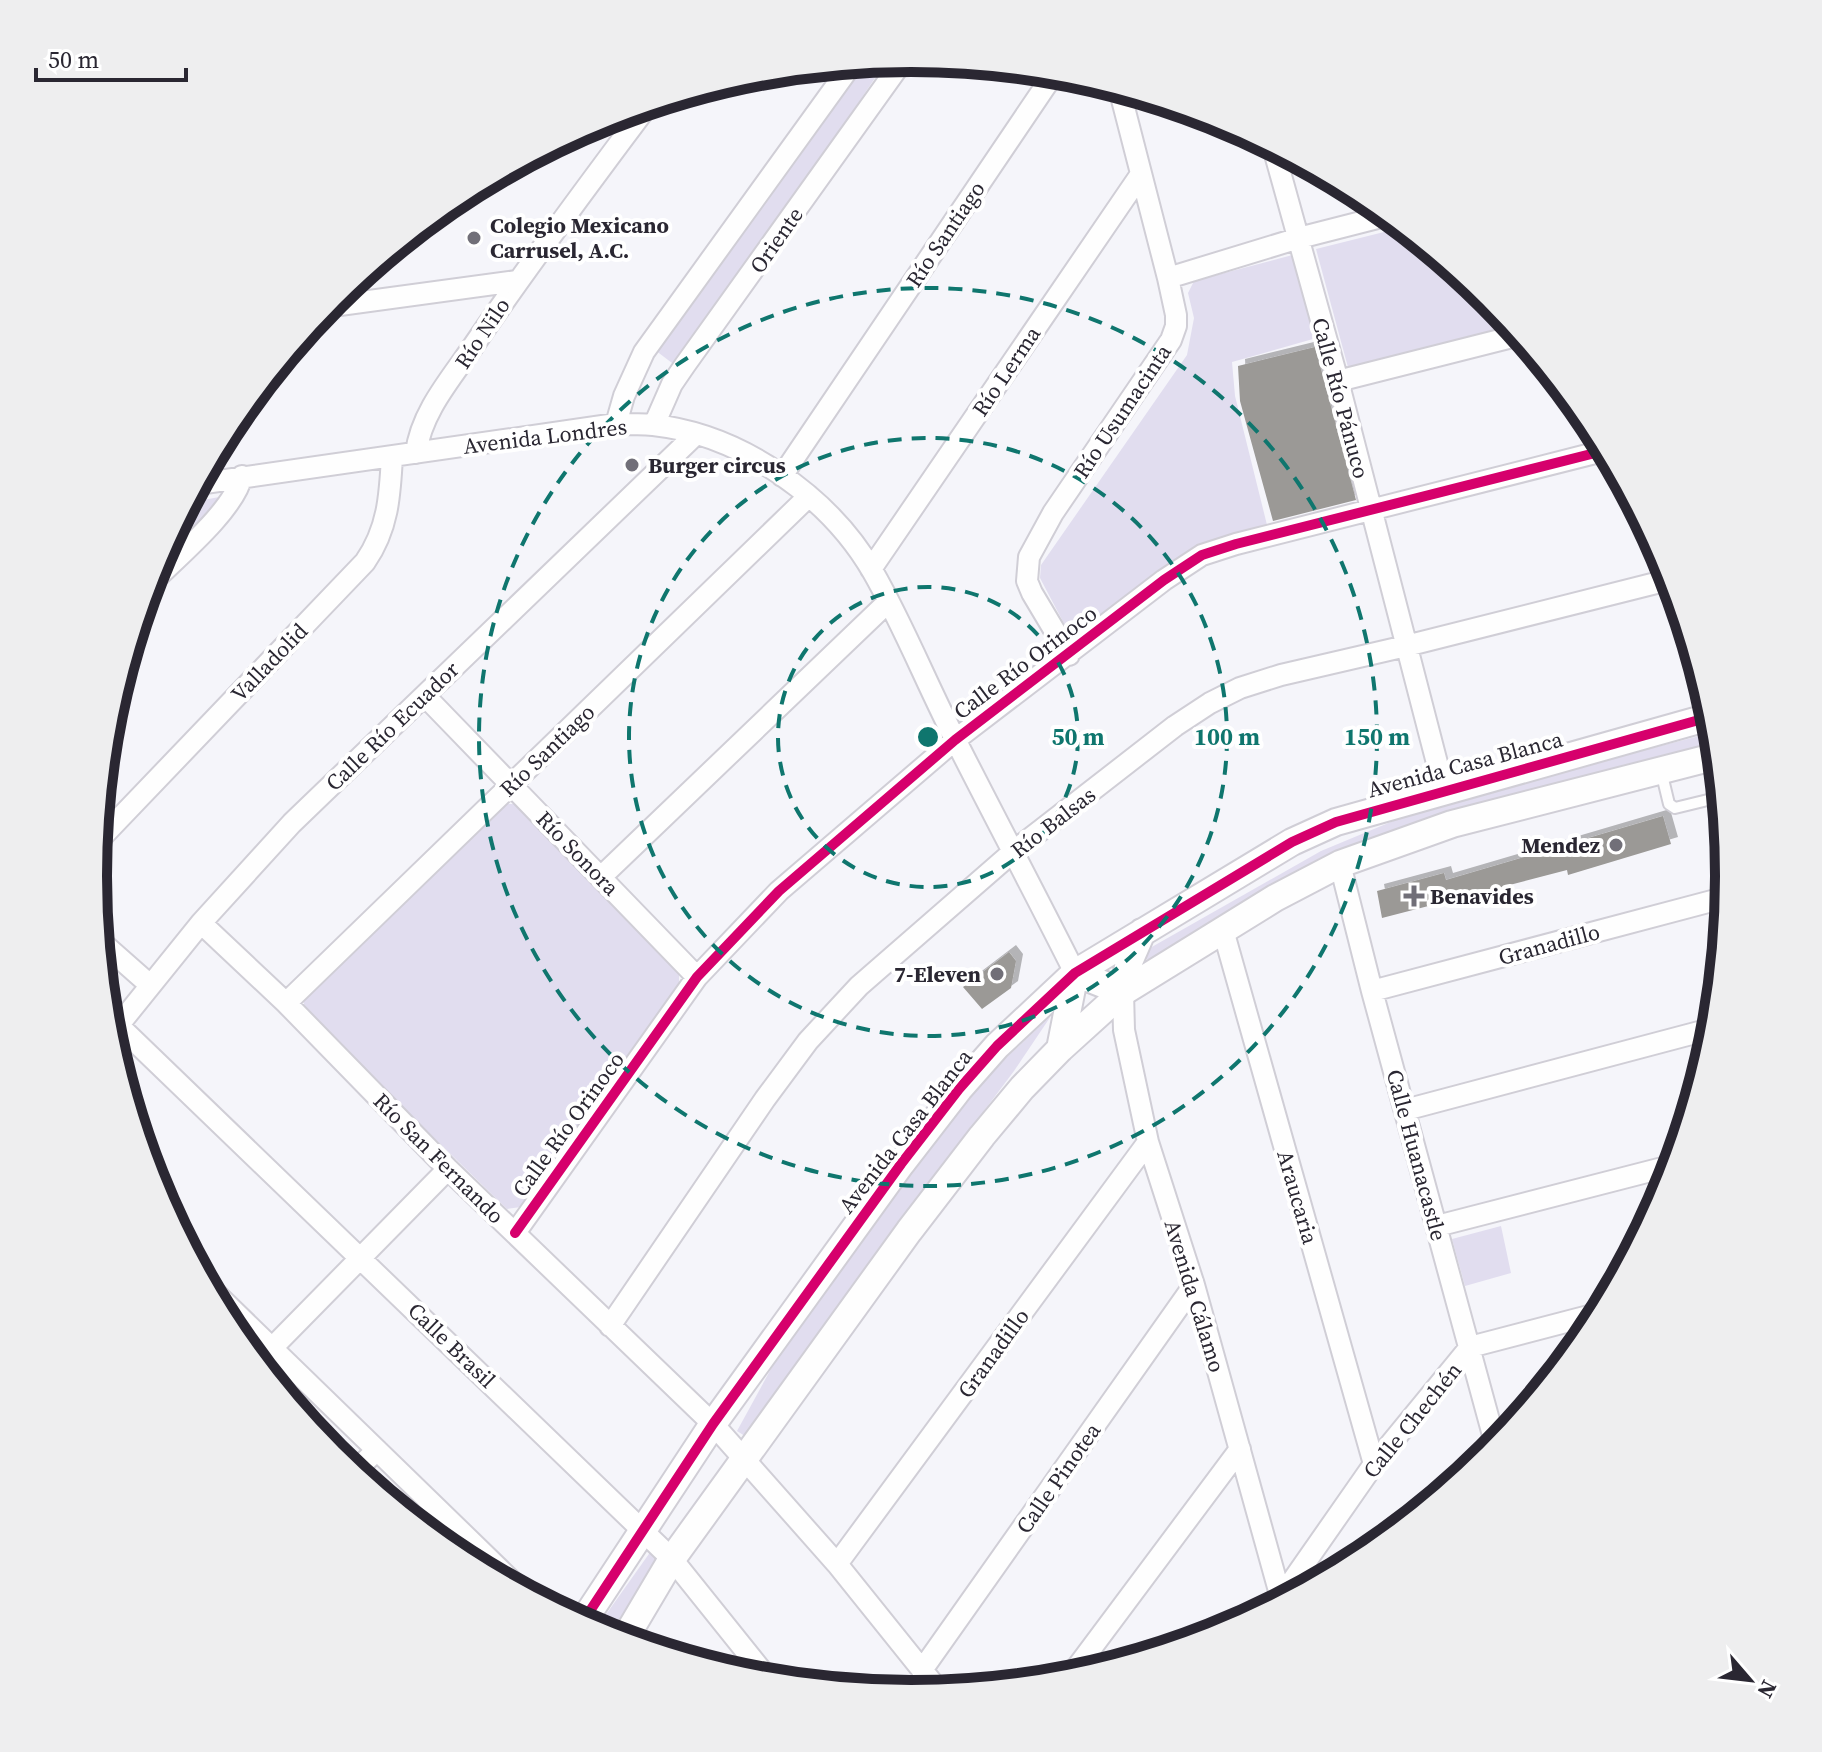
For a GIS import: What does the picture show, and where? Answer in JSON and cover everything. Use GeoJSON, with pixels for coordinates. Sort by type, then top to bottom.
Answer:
{"type":"FeatureCollection","features":[{"type":"Feature","properties":{"kind":"street","name":"Oriente"},"geometry":{"type":"LineString","coordinates":[[654,425],[672,384],[894,73]]}},
{"type":"Feature","properties":{"kind":"street","name":"Oriente"},"geometry":{"type":"LineString","coordinates":[[616,424],[624,396],[644,352],[844,75]]}},
{"type":"Feature","properties":{"kind":"street","name":"Río Santiago"},"geometry":{"type":"LineString","coordinates":[[782,476],[1047,84]]}},
{"type":"Feature","properties":{"kind":"street","name":"Río Usumacinta"},"geometry":{"type":"LineString","coordinates":[[1069,655],[1027,581],[1029,557],[1053,513],[1171,340],[1176,315],[1122,100]]}},
{"type":"Feature","properties":{"kind":"street","name":"Río Nilo"},"geometry":{"type":"LineString","coordinates":[[416,453],[427,416],[517,281],[636,121]]}},
{"type":"Feature","properties":{"kind":"street","name":"Calle Río Pánuco"},"geometry":{"type":"LineString","coordinates":[[1277,160],[1338,381],[1444,790]]}},
{"type":"Feature","properties":{"kind":"street","name":"Río Lerma"},"geometry":{"type":"LineString","coordinates":[[871,569],[1141,174]]}},
{"type":"Feature","properties":{"kind":"street"},"geometry":{"type":"LineString","coordinates":[[1168,278],[1374,219]]}},
{"type":"Feature","properties":{"kind":"street"},"geometry":{"type":"LineString","coordinates":[[346,304],[517,281]]}},
{"type":"Feature","properties":{"kind":"street"},"geometry":{"type":"LineString","coordinates":[[1338,381],[1508,338]]}},
{"type":"Feature","properties":{"kind":"street","name":"Avenida Londres"},"geometry":{"type":"LineString","coordinates":[[211,482],[616,424],[654,425],[696,434],[750,456],[809,496],[841,529],[871,569],[1075,973]]}},
{"type":"Feature","properties":{"kind":"street","name":"Calle Río Ecuador"},"geometry":{"type":"LineString","coordinates":[[120,1023],[201,923],[292,823],[696,434]]}},
{"type":"Feature","properties":{"kind":"street","name":"Calle Río Orinoco"},"geometry":{"type":"LineString","coordinates":[[515,1233],[697,977],[779,891],[955,740],[1164,580],[1202,555],[1236,544],[1595,453]]}},
{"type":"Feature","properties":{"kind":"street","name":"Valladolid"},"geometry":{"type":"LineString","coordinates":[[109,830],[365,562],[385,524],[392,456]]}},
{"type":"Feature","properties":{"kind":"street"},"geometry":{"type":"LineString","coordinates":[[170,563],[226,506],[240,486],[242,476]]}},
{"type":"Feature","properties":{"kind":"street","name":"Río Santiago"},"geometry":{"type":"LineString","coordinates":[[286,1003],[809,496]]}},
{"type":"Feature","properties":{"kind":"street","name":"Río Balsas"},"geometry":{"type":"LineString","coordinates":[[610,1326],[765,1099],[808,1041],[859,986],[1014,851],[1175,726],[1240,688],[1281,675],[1659,582]]}},
{"type":"Feature","properties":{"kind":"street"},"geometry":{"type":"LineString","coordinates":[[602,876],[888,602]]}},
{"type":"Feature","properties":{"kind":"street","name":"Río Sonora"},"geometry":{"type":"LineString","coordinates":[[425,696],[697,977]]}},
{"type":"Feature","properties":{"kind":"street","name":"Avenida Casa Blanca"},"geometry":{"type":"LineString","coordinates":[[589,1613],[713,1424],[901,1164],[997,1046],[1075,973],[1292,842],[1362,813],[1700,720]]}},
{"type":"Feature","properties":{"kind":"street"},"geometry":{"type":"LineString","coordinates":[[631,1629],[672,1559],[973,1148],[1022,1088],[1123,992],[1308,879],[1374,850],[1452,824],[1706,759]]}},
{"type":"Feature","properties":{"kind":"street"},"geometry":{"type":"LineString","coordinates":[[1362,813],[1376,831],[1374,850]]}},
{"type":"Feature","properties":{"kind":"street","name":"Calle Huanacastle"},"geometry":{"type":"LineString","coordinates":[[1340,864],[1492,1431]]}},
{"type":"Feature","properties":{"kind":"street","name":"Granadillo"},"geometry":{"type":"LineString","coordinates":[[1372,991],[1714,900]]}},
{"type":"Feature","properties":{"kind":"street","name":"Río San Fernando"},"geometry":{"type":"LineString","coordinates":[[201,923],[286,1003],[448,1169],[713,1424],[837,1564],[930,1679]]}},
{"type":"Feature","properties":{"kind":"street","name":"Araucaria"},"geometry":{"type":"LineString","coordinates":[[1223,930],[1374,1464]]}},
{"type":"Feature","properties":{"kind":"street"},"geometry":{"type":"LineString","coordinates":[[1123,992],[1129,962],[1142,932]]}},
{"type":"Feature","properties":{"kind":"street"},"geometry":{"type":"LineString","coordinates":[[111,951],[150,985]]}},
{"type":"Feature","properties":{"kind":"street"},"geometry":{"type":"LineString","coordinates":[[1060,1049],[1075,973],[1123,992]]}},
{"type":"Feature","properties":{"kind":"street","name":"Avenida Cálamo"},"geometry":{"type":"LineString","coordinates":[[1123,992],[1124,1030],[1148,1142],[1194,1285],[1277,1592]]}},
{"type":"Feature","properties":{"kind":"street"},"geometry":{"type":"LineString","coordinates":[[1405,1110],[1700,1032]]}},
{"type":"Feature","properties":{"kind":"street","name":"Calle Brasil"},"geometry":{"type":"LineString","coordinates":[[124,1040],[361,1258],[644,1531],[672,1559],[757,1666]]}},
{"type":"Feature","properties":{"kind":"street","name":"Granadillo"},"geometry":{"type":"LineString","coordinates":[[837,1564],[1148,1142]]}},
{"type":"Feature","properties":{"kind":"street"},"geometry":{"type":"LineString","coordinates":[[272,1348],[448,1169]]}},
{"type":"Feature","properties":{"kind":"street"},"geometry":{"type":"LineString","coordinates":[[1437,1226],[1659,1169]]}},
{"type":"Feature","properties":{"kind":"street","name":"Calle Pinotea"},"geometry":{"type":"LineString","coordinates":[[922,1670],[1194,1285]]}},
{"type":"Feature","properties":{"kind":"street"},"geometry":{"type":"LineString","coordinates":[[236,1313],[492,1562]]}},
{"type":"Feature","properties":{"kind":"street","name":"Calle Chechén"},"geometry":{"type":"LineString","coordinates":[[1291,1584],[1374,1464],[1470,1347],[1583,1317]]}},
{"type":"Feature","properties":{"kind":"street"},"geometry":{"type":"LineString","coordinates":[[1081,1662],[1240,1449]]}},
{"type":"Feature","properties":{"kind":"street"},"geometry":{"type":"LineString","coordinates":[[363,1464],[377,1450]]}},
{"type":"Feature","properties":{"kind":"lane"},"geometry":{"type":"LineString","coordinates":[[1661,770],[1672,807],[1711,799]]}},
{"type":"Feature","properties":{"kind":"shaded area"},"geometry":{"type":"Polygon","coordinates":[[[878,73],[723,305],[672,363],[651,347],[850,75],[878,73]]]}},
{"type":"Feature","properties":{"kind":"shaded area"},"geometry":{"type":"Polygon","coordinates":[[[1390,231],[1480,307],[1503,332],[1349,371],[1316,249],[1390,231]]]}},
{"type":"Feature","properties":{"kind":"shaded area"},"geometry":{"type":"Polygon","coordinates":[[[1300,253],[1320,337],[1232,362],[1235,396],[1268,529],[1193,549],[1080,635],[1069,633],[1040,578],[1041,565],[1187,355],[1194,318],[1188,293],[1194,281],[1300,253]]]}},
{"type":"Feature","properties":{"kind":"shaded area"},"geometry":{"type":"Polygon","coordinates":[[[230,495],[180,543],[190,520],[201,500],[230,495]]]}},
{"type":"Feature","properties":{"kind":"shaded area"},"geometry":{"type":"Polygon","coordinates":[[[1702,735],[1704,748],[1427,821],[1152,962],[1145,958],[1150,948],[1321,851],[1434,804],[1702,735]]]}},
{"type":"Feature","properties":{"kind":"shaded area"},"geometry":{"type":"Polygon","coordinates":[[[504,804],[516,804],[679,972],[679,984],[521,1207],[507,1209],[305,1012],[303,996],[504,804]]]}},
{"type":"Feature","properties":{"kind":"shaded area"},"geometry":{"type":"Polygon","coordinates":[[[1051,1016],[748,1438],[737,1431],[783,1347],[979,1083],[1051,1016]]]}},
{"type":"Feature","properties":{"kind":"shaded area"},"geometry":{"type":"Polygon","coordinates":[[[1501,1226],[1511,1273],[1465,1286],[1452,1239],[1501,1226]]]}},
{"type":"Feature","properties":{"kind":"shaded area"},"geometry":{"type":"Polygon","coordinates":[[[651,1551],[664,1564],[621,1625],[603,1619],[651,1551]]]}},
{"type":"Feature","properties":{"kind":"building"},"geometry":{"type":"Polygon","coordinates":[[[1315,347],[1356,500],[1273,521],[1240,401],[1238,366],[1315,347]]]}},
{"type":"Feature","properties":{"kind":"building"},"geometry":{"type":"Polygon","coordinates":[[[1663,816],[1671,844],[1568,875],[1567,870],[1382,918],[1377,891],[1444,873],[1446,880],[1663,816]]]}},
{"type":"Feature","properties":{"kind":"building","name":"7-Eleven"},"geometry":{"type":"Polygon","coordinates":[[[1009,952],[1016,961],[1011,988],[982,1009],[963,987],[1009,952]]]}},
{"type":"Feature","properties":{"kind":"cycle path"},"geometry":{"type":"LineString","coordinates":[[515,1233],[697,977],[779,891],[955,740],[1164,580],[1202,555],[1236,544],[1595,453]]}},
{"type":"Feature","properties":{"kind":"cycle path"},"geometry":{"type":"LineString","coordinates":[[589,1613],[713,1424],[901,1164],[997,1046],[1075,973],[1292,842],[1336,822],[1700,720]]}},
{"type":"Feature","properties":{"kind":"place","name":"Colegio Mexicano Carrusel, A.C."},"geometry":{"type":"Point","coordinates":[474,238]}},
{"type":"Feature","properties":{"kind":"place","name":"Burger circus"},"geometry":{"type":"Point","coordinates":[632,465]}},
{"type":"Feature","properties":{"kind":"place","name":"Mendez"},"geometry":{"type":"Point","coordinates":[1616,845]}},
{"type":"Feature","properties":{"kind":"place","name":"Benavides"},"geometry":{"type":"Point","coordinates":[1414,896]}},
{"type":"Feature","properties":{"kind":"place","name":"7-Eleven"},"geometry":{"type":"Point","coordinates":[997,974]}}]}
